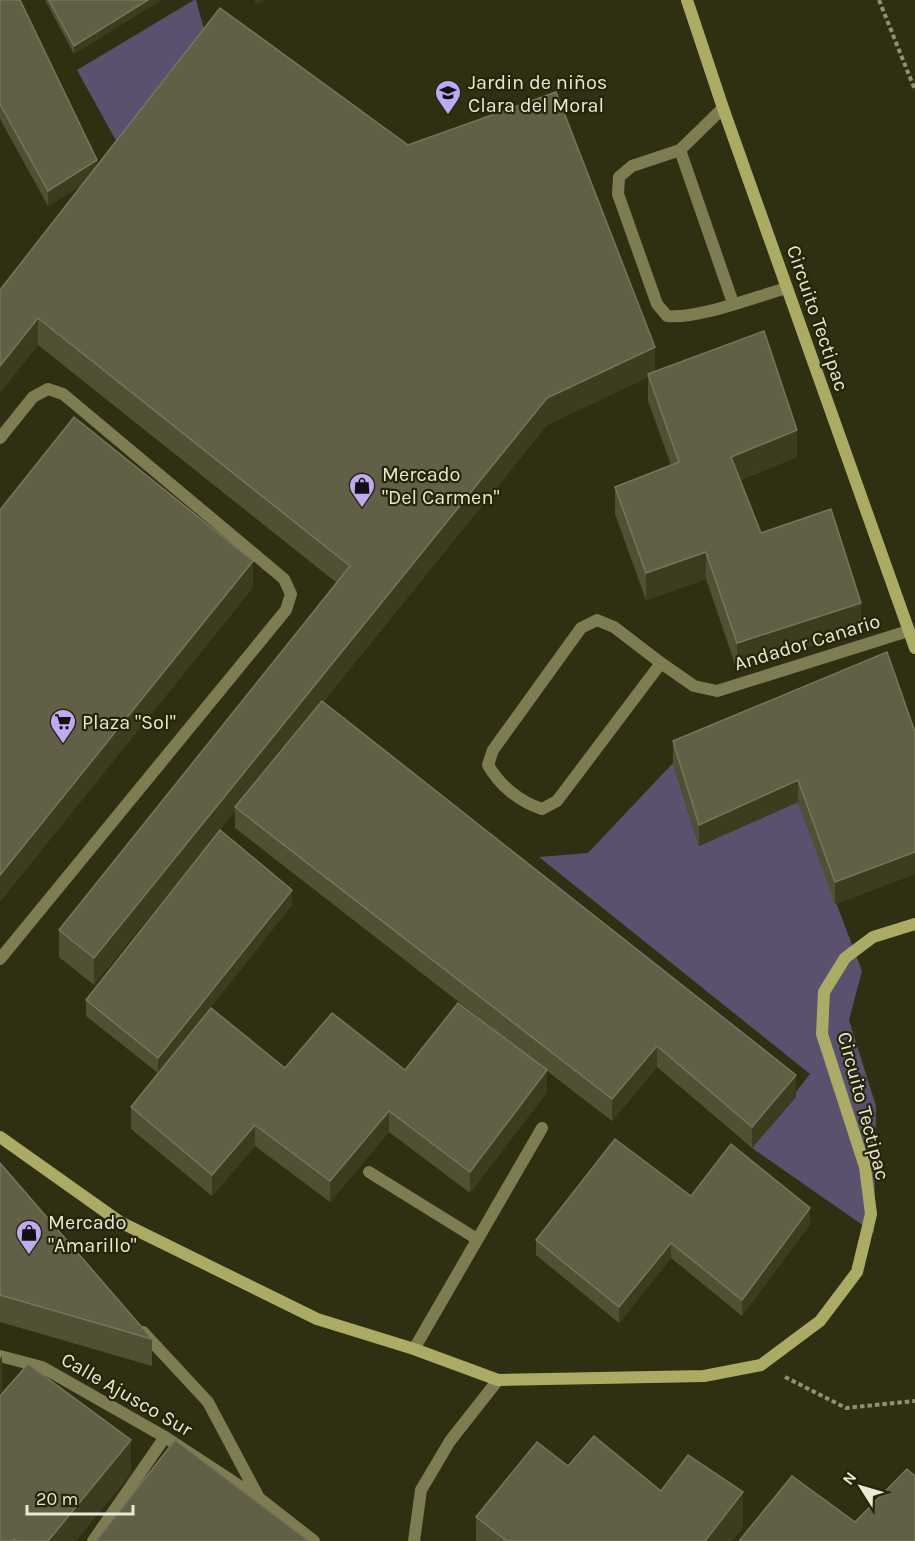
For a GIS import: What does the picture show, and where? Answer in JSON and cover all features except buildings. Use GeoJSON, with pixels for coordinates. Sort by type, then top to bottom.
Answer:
{"type":"FeatureCollection","features":[{"type":"Feature","properties":{"kind":"street","name":"Circuito Tectipac"},"geometry":{"type":"LineString","coordinates":[[687,0],[723,108],[915,648]]}},
{"type":"Feature","properties":{"kind":"street"},"geometry":{"type":"LineString","coordinates":[[723,108],[680,150],[632,166],[620,177],[618,194],[657,304],[667,316],[683,318],[787,288]]}},
{"type":"Feature","properties":{"kind":"street"},"geometry":{"type":"LineString","coordinates":[[680,150],[733,303]]}},
{"type":"Feature","properties":{"kind":"street"},"geometry":{"type":"LineString","coordinates":[[0,438],[33,397],[48,389],[63,394],[284,579],[291,594],[286,609],[0,959]]}},
{"type":"Feature","properties":{"kind":"street"},"geometry":{"type":"LineString","coordinates":[[597,620],[614,627],[661,663],[557,801],[542,809],[527,804],[496,779],[488,765],[493,750],[581,628],[597,620]]}},
{"type":"Feature","properties":{"kind":"street","name":"Andador Canario"},"geometry":{"type":"LineString","coordinates":[[661,663],[694,686],[717,691],[908,631]]}},
{"type":"Feature","properties":{"kind":"street","name":"Circuito Tectipac"},"geometry":{"type":"LineString","coordinates":[[498,1380],[704,1376],[761,1365],[820,1321],[857,1272],[871,1214],[864,1167],[822,1035],[824,992],[845,958],[873,937],[915,924]]}},
{"type":"Feature","properties":{"kind":"street"},"geometry":{"type":"LineString","coordinates":[[414,1349],[542,1128]]}},
{"type":"Feature","properties":{"kind":"street"},"geometry":{"type":"LineString","coordinates":[[0,1137],[120,1222],[317,1319],[414,1349],[498,1380],[450,1441],[421,1490],[414,1541]]}},
{"type":"Feature","properties":{"kind":"street"},"geometry":{"type":"LineString","coordinates":[[369,1172],[477,1239]]}},
{"type":"Feature","properties":{"kind":"street"},"geometry":{"type":"LineString","coordinates":[[136,1324],[208,1402],[259,1498]]}},
{"type":"Feature","properties":{"kind":"street","name":"Calle Ajusco Sur"},"geometry":{"type":"LineString","coordinates":[[0,1356],[42,1367],[165,1437],[259,1498],[314,1541]]}},
{"type":"Feature","properties":{"kind":"street"},"geometry":{"type":"LineString","coordinates":[[93,1541],[165,1437]]}},
{"type":"Feature","properties":{"kind":"path"},"geometry":{"type":"LineString","coordinates":[[879,0],[915,90]]}},
{"type":"Feature","properties":{"kind":"path"},"geometry":{"type":"LineString","coordinates":[[761,1365],[846,1408],[915,1401]]}},
{"type":"Feature","properties":{"kind":"shaded area"},"geometry":{"type":"Polygon","coordinates":[[[196,0],[207,40],[119,146],[77,70],[196,0]]]}},
{"type":"Feature","properties":{"kind":"shaded area"},"geometry":{"type":"Polygon","coordinates":[[[673,763],[699,846],[798,802],[862,971],[849,1020],[876,1106],[874,1233],[752,1148],[810,1074],[539,857],[588,853],[673,763]]]}},
{"type":"Feature","properties":{"kind":"place","name":"Jardin de niños Clara del Moral"},"geometry":{"type":"Point","coordinates":[448,116]}},
{"type":"Feature","properties":{"kind":"place","name":"Mercado \"Del Carmen\""},"geometry":{"type":"Point","coordinates":[362,509]}},
{"type":"Feature","properties":{"kind":"place","name":"Plaza \"Sol\""},"geometry":{"type":"Point","coordinates":[63,745]}},
{"type":"Feature","properties":{"kind":"place","name":"Mercado \"Amarillo\""},"geometry":{"type":"Point","coordinates":[29,1256]}}]}
